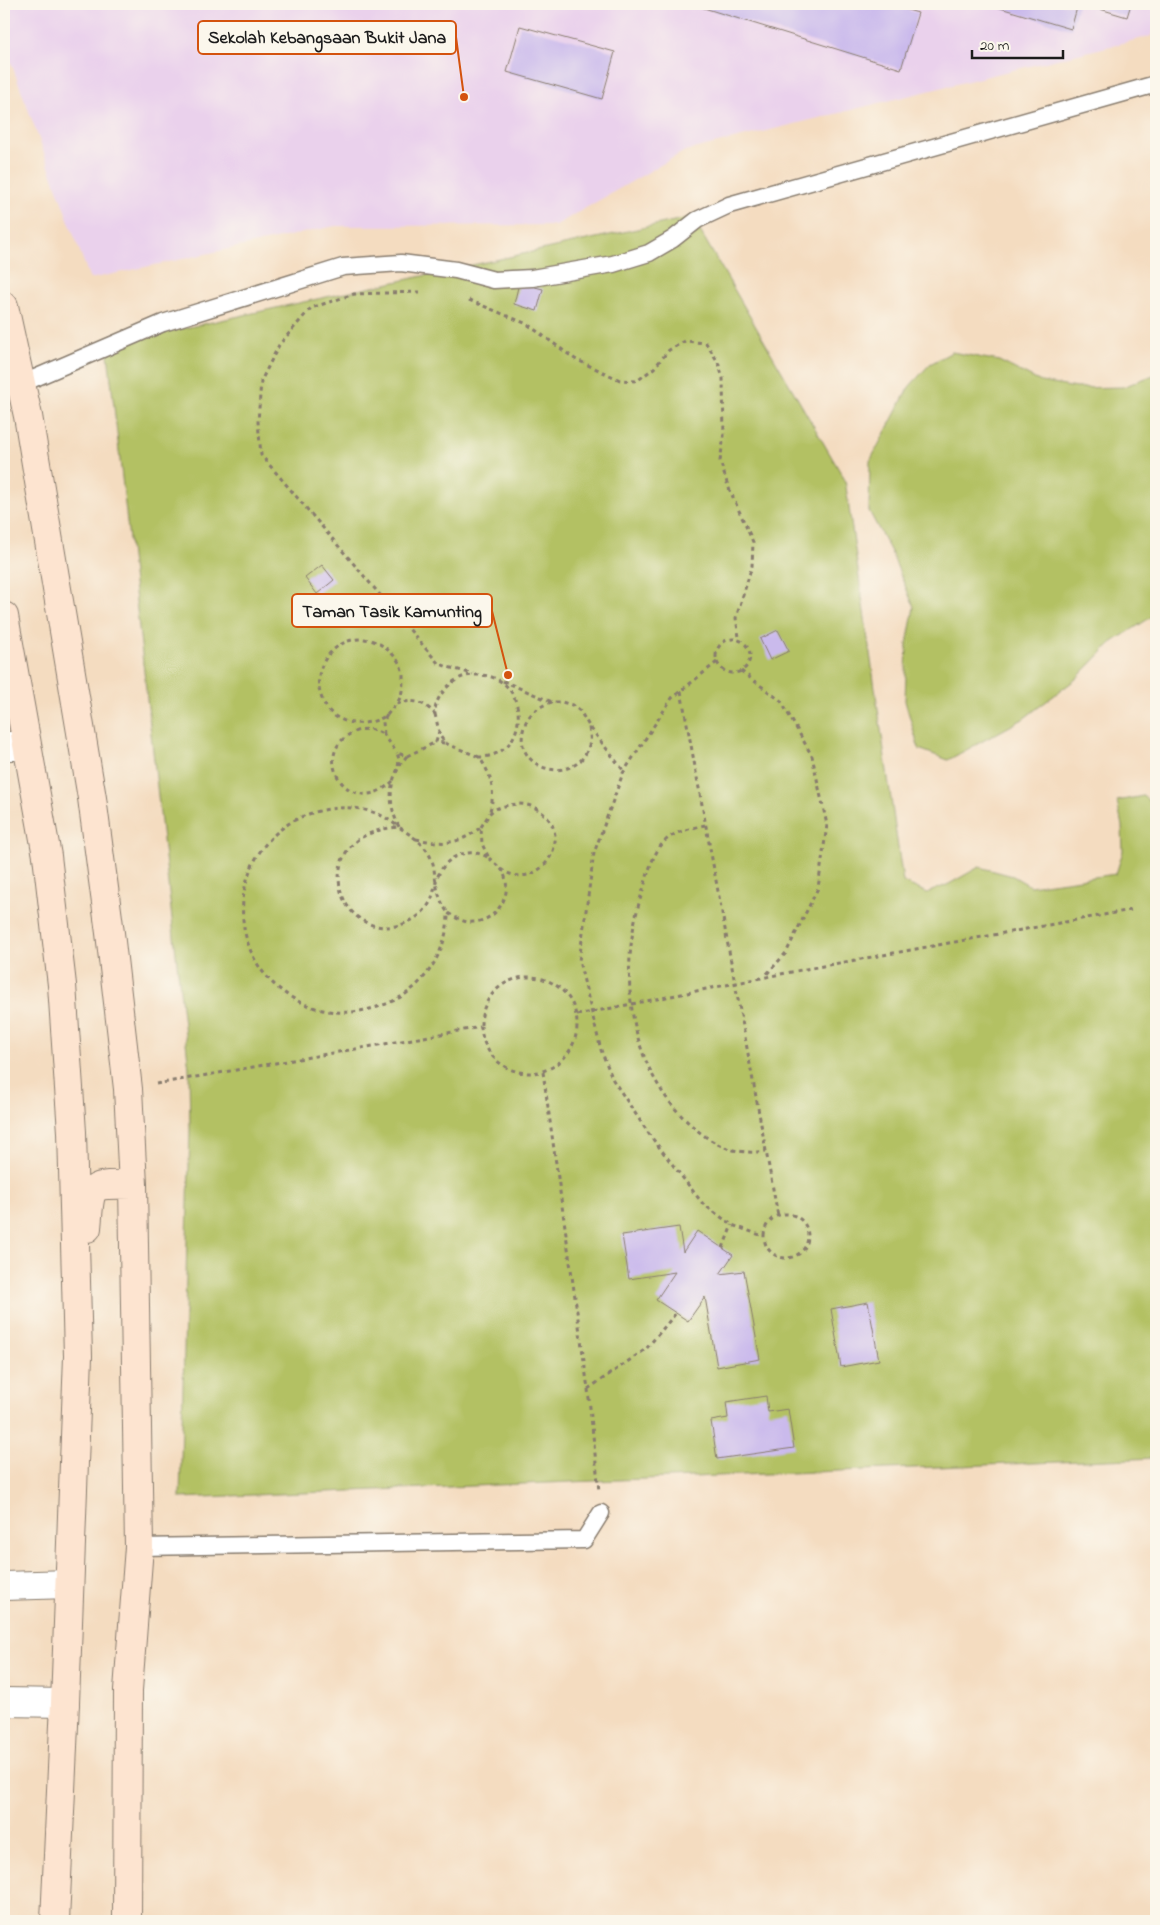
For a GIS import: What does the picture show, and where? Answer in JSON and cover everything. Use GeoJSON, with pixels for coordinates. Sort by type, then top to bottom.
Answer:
{"type":"FeatureCollection","features":[{"type":"Feature","properties":{"kind":"main road"},"geometry":{"type":"LineString","coordinates":[[4,306],[28,416],[92,798],[128,1089],[133,1185],[138,1547],[128,1690],[127,1921]]}},
{"type":"Feature","properties":{"kind":"main road"},"geometry":{"type":"LineString","coordinates":[[4,616],[15,746],[47,856],[62,985],[72,1132],[78,1356]]}},
{"type":"Feature","properties":{"kind":"main road"},"geometry":{"type":"LineString","coordinates":[[54,1921],[65,1703],[78,1356],[90,1195],[94,1188],[104,1184],[133,1185]]}},
{"type":"Feature","properties":{"kind":"street"},"geometry":{"type":"LineString","coordinates":[[4,1586],[69,1584]]}},
{"type":"Feature","properties":{"kind":"street"},"geometry":{"type":"LineString","coordinates":[[4,1702],[65,1703]]}},
{"type":"Feature","properties":{"kind":"lane"},"geometry":{"type":"LineString","coordinates":[[21,384],[163,323],[343,267],[401,263],[456,270],[494,280],[532,278],[613,264],[649,253],[673,239],[697,220],[729,205],[1156,84]]}},
{"type":"Feature","properties":{"kind":"lane"},"geometry":{"type":"LineString","coordinates":[[138,1547],[584,1540],[601,1513]]}},
{"type":"Feature","properties":{"kind":"path"},"geometry":{"type":"LineString","coordinates":[[426,292],[354,294],[311,308],[280,345],[261,381],[258,422],[261,454],[438,663],[466,672],[491,676],[552,702]]}},
{"type":"Feature","properties":{"kind":"path"},"geometry":{"type":"LineString","coordinates":[[468,300],[528,324],[575,358],[620,380],[637,381],[654,368],[669,350],[686,341],[706,343],[718,362],[723,378],[724,436],[720,461],[728,486],[753,542],[752,566],[736,618],[739,637]]}},
{"type":"Feature","properties":{"kind":"path"},"geometry":{"type":"LineString","coordinates":[[387,715],[378,721],[363,724],[348,722],[335,716],[325,705],[319,692],[318,677],[322,663],[331,651],[343,643],[358,639],[373,641],[386,648],[396,658],[402,672],[403,687],[396,704],[383,722],[383,733],[399,759],[393,781],[391,806],[399,827]]}},
{"type":"Feature","properties":{"kind":"path"},"geometry":{"type":"LineString","coordinates":[[728,640],[738,640],[747,647],[750,657],[741,671],[730,673],[720,667],[717,662],[717,652],[722,643],[728,640]]}},
{"type":"Feature","properties":{"kind":"path"},"geometry":{"type":"LineString","coordinates":[[717,662],[672,698],[623,773],[594,853],[579,961],[601,1050],[613,1080],[644,1126],[703,1204],[732,1225],[763,1236]]}},
{"type":"Feature","properties":{"kind":"path"},"geometry":{"type":"LineString","coordinates":[[741,671],[781,701],[808,748],[812,756],[827,825],[818,888],[786,952],[764,978]]}},
{"type":"Feature","properties":{"kind":"path"},"geometry":{"type":"LineString","coordinates":[[398,768],[407,756],[436,742],[445,743],[479,757],[486,757],[498,752],[516,734],[519,708],[514,695],[502,682],[491,676],[478,675],[457,678],[447,686],[439,697],[435,714],[439,732],[445,743]]}},
{"type":"Feature","properties":{"kind":"path"},"geometry":{"type":"LineString","coordinates":[[681,691],[778,1216]]}},
{"type":"Feature","properties":{"kind":"path"},"geometry":{"type":"LineString","coordinates":[[396,704],[407,701],[418,702],[428,706],[435,714]]}},
{"type":"Feature","properties":{"kind":"path"},"geometry":{"type":"LineString","coordinates":[[589,726],[590,741],[586,752],[579,761],[569,768],[558,771],[546,769],[536,764],[528,756],[523,745],[522,733],[526,722],[533,713],[542,705],[562,702],[572,705],[580,711],[589,726],[623,770]]}},
{"type":"Feature","properties":{"kind":"path"},"geometry":{"type":"LineString","coordinates":[[383,733],[369,729],[358,730],[347,735],[339,743],[334,753],[333,765],[340,780],[352,792],[363,795],[375,794],[385,789],[393,781]]}},
{"type":"Feature","properties":{"kind":"path"},"geometry":{"type":"LineString","coordinates":[[436,742],[439,732]]}},
{"type":"Feature","properties":{"kind":"path"},"geometry":{"type":"LineString","coordinates":[[397,753],[407,756]]}},
{"type":"Feature","properties":{"kind":"path"},"geometry":{"type":"LineString","coordinates":[[479,757],[492,780],[493,794],[490,813]]}},
{"type":"Feature","properties":{"kind":"path"},"geometry":{"type":"LineString","coordinates":[[399,827],[369,833],[356,841],[346,852],[340,866],[339,882],[342,896],[350,909],[361,920],[376,926],[390,927],[405,924],[418,916],[429,905],[440,871],[446,863],[457,855],[471,852],[484,855],[502,870],[516,876],[529,875],[549,861],[555,849],[556,837],[553,825],[546,815],[535,807],[523,804],[510,805],[493,810],[481,827],[462,840],[448,843],[416,839]]}},
{"type":"Feature","properties":{"kind":"path"},"geometry":{"type":"LineString","coordinates":[[336,808],[360,808],[380,815],[399,827],[425,848],[432,861],[438,893],[448,913],[448,925],[442,948],[431,968],[416,986],[398,999],[377,1009],[354,1013],[330,1012],[308,1006],[288,996],[270,981],[256,962],[245,933],[242,918],[243,895],[248,873],[259,852],[274,835],[293,821],[314,812],[336,808]]}},
{"type":"Feature","properties":{"kind":"path"},"geometry":{"type":"LineString","coordinates":[[705,825],[682,831],[668,838],[657,850],[650,865],[637,908],[630,949],[628,966],[631,1005],[637,1037],[648,1066],[682,1118],[706,1138],[730,1150],[751,1153],[766,1151]]}},
{"type":"Feature","properties":{"kind":"path"},"geometry":{"type":"LineString","coordinates":[[481,827],[482,844],[489,858]]}},
{"type":"Feature","properties":{"kind":"path"},"geometry":{"type":"LineString","coordinates":[[448,913],[459,920],[472,922],[486,920],[497,911],[504,900],[506,887],[502,870]]}},
{"type":"Feature","properties":{"kind":"path"},"geometry":{"type":"LineString","coordinates":[[578,1015],[735,983],[1131,910]]}},
{"type":"Feature","properties":{"kind":"path"},"geometry":{"type":"LineString","coordinates":[[531,976],[547,980],[561,988],[571,1000],[578,1015],[578,1031],[574,1046],[564,1059],[551,1069],[542,1072],[520,1073],[505,1067],[492,1057],[484,1043],[481,1027],[482,1011],[489,997],[501,985],[515,978],[531,976]]}},
{"type":"Feature","properties":{"kind":"path"},"geometry":{"type":"LineString","coordinates":[[128,1089],[481,1027]]}},
{"type":"Feature","properties":{"kind":"path"},"geometry":{"type":"LineString","coordinates":[[542,1072],[588,1389],[601,1513]]}},
{"type":"Feature","properties":{"kind":"path"},"geometry":{"type":"LineString","coordinates":[[792,1214],[800,1219],[806,1227],[808,1237],[806,1246],[800,1254],[790,1258],[780,1258],[772,1253],[766,1245],[764,1236],[766,1226],[772,1219],[778,1216],[792,1214]]}},
{"type":"Feature","properties":{"kind":"path"},"geometry":{"type":"LineString","coordinates":[[723,1248],[732,1225]]}},
{"type":"Feature","properties":{"kind":"path"},"geometry":{"type":"LineString","coordinates":[[588,1389],[646,1349],[676,1313]]}},
{"type":"Feature","properties":{"kind":"shaded area"},"geometry":{"type":"Polygon","coordinates":[[[4,4],[1156,4],[1156,19],[1151,36],[685,151],[556,225],[335,226],[90,279],[4,43],[4,4]]]}},
{"type":"Feature","properties":{"kind":"green space"},"geometry":{"type":"Polygon","coordinates":[[[692,217],[845,480],[903,882],[927,893],[949,884],[979,867],[1013,876],[1030,886],[1116,874],[1123,851],[1122,826],[1117,801],[1143,796],[1156,807],[1156,1458],[180,1498],[190,1130],[189,1069],[107,345],[692,217]]]}},
{"type":"Feature","properties":{"kind":"green space"},"geometry":{"type":"Polygon","coordinates":[[[952,352],[999,361],[1041,382],[1076,388],[1123,387],[1156,374],[1156,614],[1111,643],[1076,679],[1023,719],[948,760],[919,749],[905,701],[907,644],[914,607],[891,552],[869,511],[870,461],[909,387],[930,364],[952,352]]]}},
{"type":"Feature","properties":{"kind":"building"},"geometry":{"type":"Polygon","coordinates":[[[691,4],[887,4],[918,13],[901,69],[691,4]]]}},
{"type":"Feature","properties":{"kind":"building"},"geometry":{"type":"Polygon","coordinates":[[[987,4],[1078,4],[1071,29],[987,4]]]}},
{"type":"Feature","properties":{"kind":"building"},"geometry":{"type":"Polygon","coordinates":[[[1083,4],[1131,4],[1127,17],[1083,4]]]}},
{"type":"Feature","properties":{"kind":"building"},"geometry":{"type":"Polygon","coordinates":[[[520,26],[615,52],[602,99],[507,72],[520,26]]]}},
{"type":"Feature","properties":{"kind":"building"},"geometry":{"type":"Polygon","coordinates":[[[519,283],[543,289],[537,311],[514,304],[519,283]]]}},
{"type":"Feature","properties":{"kind":"building"},"geometry":{"type":"Polygon","coordinates":[[[322,565],[334,580],[317,594],[305,578],[322,565]]]}},
{"type":"Feature","properties":{"kind":"building"},"geometry":{"type":"Polygon","coordinates":[[[778,630],[789,651],[770,660],[760,639],[778,630]]]}},
{"type":"Feature","properties":{"kind":"building"},"geometry":{"type":"Polygon","coordinates":[[[679,1227],[683,1252],[697,1231],[733,1255],[720,1274],[744,1271],[760,1359],[717,1367],[705,1297],[688,1321],[656,1300],[675,1272],[629,1279],[622,1235],[679,1227]]]}},
{"type":"Feature","properties":{"kind":"building"},"geometry":{"type":"Polygon","coordinates":[[[868,1302],[879,1360],[841,1367],[831,1309],[868,1302]]]}},
{"type":"Feature","properties":{"kind":"building"},"geometry":{"type":"Polygon","coordinates":[[[766,1396],[768,1412],[788,1409],[794,1448],[717,1459],[711,1421],[728,1418],[726,1402],[766,1396]]]}},
{"type":"Feature","properties":{"kind":"place","name":"Sekolah Kebangsaan Bukit Jana"},"geometry":{"type":"Point","coordinates":[464,97]}},
{"type":"Feature","properties":{"kind":"place","name":"Taman Tasik Kamunting"},"geometry":{"type":"Point","coordinates":[508,675]}}]}
